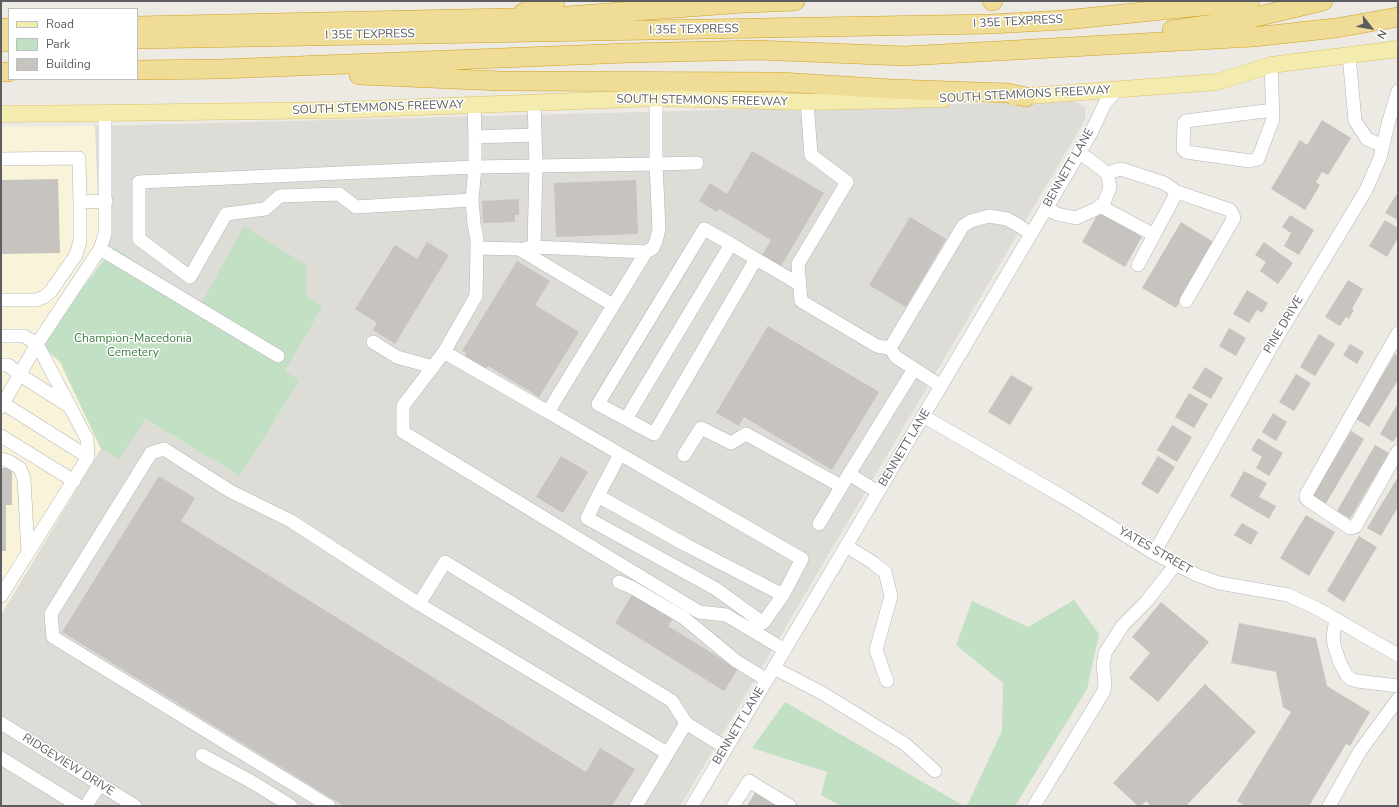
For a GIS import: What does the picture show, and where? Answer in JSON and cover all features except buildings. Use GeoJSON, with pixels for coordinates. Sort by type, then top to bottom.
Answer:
{"type":"FeatureCollection","features":[{"type":"Feature","properties":{"kind":"highway"},"geometry":{"type":"LineString","coordinates":[[510,18],[555,1]]}},
{"type":"Feature","properties":{"kind":"highway"},"geometry":{"type":"LineString","coordinates":[[138,26],[510,18],[795,1]]}},
{"type":"Feature","properties":{"kind":"highway","name":"I 35E TEXPRESS"},"geometry":{"type":"LineString","coordinates":[[138,40],[990,24],[1065,20],[1250,1]]}},
{"type":"Feature","properties":{"kind":"highway"},"geometry":{"type":"LineString","coordinates":[[1048,48],[1243,20],[1323,1]]}},
{"type":"Feature","properties":{"kind":"highway"},"geometry":{"type":"LineString","coordinates":[[138,70],[221,69],[757,50],[905,56],[1253,37],[1336,28],[1398,17]]}},
{"type":"Feature","properties":{"kind":"highway"},"geometry":{"type":"LineString","coordinates":[[221,69],[502,81],[780,82],[892,89],[1008,93],[1026,97]]}},
{"type":"Feature","properties":{"kind":"main road","name":"SOUTH STEMMONS FREEWAY"},"geometry":{"type":"LineString","coordinates":[[1,114],[105,114],[341,110],[656,98],[807,102],[1026,97],[1217,82],[1271,65],[1398,49]]}},
{"type":"Feature","properties":{"kind":"street"},"geometry":{"type":"LineString","coordinates":[[1349,55],[1355,121],[1367,139],[1383,146]]}},
{"type":"Feature","properties":{"kind":"street"},"geometry":{"type":"LineString","coordinates":[[1271,65],[1273,119],[1258,159],[1250,161],[1186,152],[1183,149],[1184,123],[1186,120],[1272,110]]}},
{"type":"Feature","properties":{"kind":"street","name":"BENNETT LANE"},"geometry":{"type":"LineString","coordinates":[[692,806],[1091,132],[1105,103],[1117,90]]}},
{"type":"Feature","properties":{"kind":"street","name":"PINE DRIVE"},"geometry":{"type":"LineString","coordinates":[[1154,553],[1273,344],[1366,190],[1380,158],[1398,91]]}},
{"type":"Feature","properties":{"kind":"street"},"geometry":{"type":"LineString","coordinates":[[548,412],[646,252],[653,248],[659,230],[656,164],[656,98]]}},
{"type":"Feature","properties":{"kind":"street"},"geometry":{"type":"LineString","coordinates":[[534,102],[536,165],[534,247]]}},
{"type":"Feature","properties":{"kind":"street"},"geometry":{"type":"LineString","coordinates":[[807,102],[811,155],[847,182],[798,264],[801,301],[877,346],[890,348],[896,357],[941,386]]}},
{"type":"Feature","properties":{"kind":"street"},"geometry":{"type":"LineString","coordinates":[[474,104],[476,137],[472,200],[474,224],[478,239],[476,296],[444,352],[403,406],[404,432],[699,612],[726,615],[785,650]]}},
{"type":"Feature","properties":{"kind":"street"},"geometry":{"type":"LineString","coordinates":[[88,457],[2,404],[37,344],[100,249],[105,234],[105,114]]}},
{"type":"Feature","properties":{"kind":"street"},"geometry":{"type":"LineString","coordinates":[[476,137],[535,136]]}},
{"type":"Feature","properties":{"kind":"street"},"geometry":{"type":"LineString","coordinates":[[1046,208],[1057,214],[1076,218],[1096,209],[1104,203],[1110,187],[1108,173],[1079,152]]}},
{"type":"Feature","properties":{"kind":"street"},"geometry":{"type":"LineString","coordinates":[[1,159],[79,158],[80,202],[80,241],[76,255],[51,291],[44,297],[36,300],[1,300]]}},
{"type":"Feature","properties":{"kind":"street"},"geometry":{"type":"LineString","coordinates":[[472,200],[356,207],[339,194],[280,196],[265,209],[226,214],[190,277],[139,239],[139,182],[536,165],[697,164]]}},
{"type":"Feature","properties":{"kind":"street"},"geometry":{"type":"LineString","coordinates":[[1108,173],[1121,169],[1164,183],[1177,192],[1230,210],[1234,218],[1186,301]]}},
{"type":"Feature","properties":{"kind":"street"},"geometry":{"type":"LineString","coordinates":[[1138,265],[1177,192]]}},
{"type":"Feature","properties":{"kind":"street"},"geometry":{"type":"LineString","coordinates":[[80,202],[106,201]]}},
{"type":"Feature","properties":{"kind":"street"},"geometry":{"type":"LineString","coordinates":[[1100,206],[1154,235]]}},
{"type":"Feature","properties":{"kind":"street"},"geometry":{"type":"LineString","coordinates":[[890,348],[963,226],[971,221],[989,216],[1007,219],[1018,224],[1031,234]]}},
{"type":"Feature","properties":{"kind":"street"},"geometry":{"type":"LineString","coordinates":[[756,259],[654,434],[598,404],[704,229],[731,244],[799,284]]}},
{"type":"Feature","properties":{"kind":"street"},"geometry":{"type":"LineString","coordinates":[[626,419],[731,244]]}},
{"type":"Feature","properties":{"kind":"street"},"geometry":{"type":"LineString","coordinates":[[477,248],[519,249],[534,247],[646,252]]}},
{"type":"Feature","properties":{"kind":"street"},"geometry":{"type":"LineString","coordinates":[[100,249],[278,356]]}},
{"type":"Feature","properties":{"kind":"street"},"geometry":{"type":"LineString","coordinates":[[519,249],[613,305]]}},
{"type":"Feature","properties":{"kind":"street"},"geometry":{"type":"LineString","coordinates":[[54,286],[68,296]]}},
{"type":"Feature","properties":{"kind":"street"},"geometry":{"type":"LineString","coordinates":[[1398,333],[1306,495],[1306,498],[1350,528],[1355,527],[1398,451]]}},
{"type":"Feature","properties":{"kind":"street"},"geometry":{"type":"LineString","coordinates":[[1,336],[24,336],[37,344],[87,439],[88,457],[1,596]]}},
{"type":"Feature","properties":{"kind":"street"},"geometry":{"type":"LineString","coordinates":[[373,342],[397,357],[433,367]]}},
{"type":"Feature","properties":{"kind":"street"},"geometry":{"type":"LineString","coordinates":[[444,352],[548,412],[802,560],[783,595],[763,623],[716,588],[587,518],[620,454]]}},
{"type":"Feature","properties":{"kind":"street"},"geometry":{"type":"LineString","coordinates":[[1,365],[8,365],[20,375],[70,407]]}},
{"type":"Feature","properties":{"kind":"street"},"geometry":{"type":"LineString","coordinates":[[819,524],[914,369]]}},
{"type":"Feature","properties":{"kind":"street","name":"YATES STREET"},"geometry":{"type":"LineString","coordinates":[[923,416],[1065,498],[1154,553],[1197,575],[1219,583],[1288,595],[1336,619],[1398,655]]}},
{"type":"Feature","properties":{"kind":"street"},"geometry":{"type":"LineString","coordinates":[[684,455],[700,428],[731,443],[746,434],[841,486]]}},
{"type":"Feature","properties":{"kind":"street"},"geometry":{"type":"LineString","coordinates":[[1,436],[74,481]]}},
{"type":"Feature","properties":{"kind":"street"},"geometry":{"type":"LineString","coordinates":[[329,806],[53,637],[51,614],[151,453],[164,450],[230,491],[291,521],[419,604],[667,753]]}},
{"type":"Feature","properties":{"kind":"street"},"geometry":{"type":"LineString","coordinates":[[1,459],[20,468],[24,479],[28,553]]}},
{"type":"Feature","properties":{"kind":"street"},"geometry":{"type":"LineString","coordinates":[[849,474],[878,492]]}},
{"type":"Feature","properties":{"kind":"street"},"geometry":{"type":"LineString","coordinates":[[598,496],[686,545],[783,595]]}},
{"type":"Feature","properties":{"kind":"street"},"geometry":{"type":"LineString","coordinates":[[846,546],[885,572],[891,596],[876,650],[887,681]]}},
{"type":"Feature","properties":{"kind":"street"},"geometry":{"type":"LineString","coordinates":[[419,604],[445,562],[672,701],[686,722],[726,748]]}},
{"type":"Feature","properties":{"kind":"street"},"geometry":{"type":"LineString","coordinates":[[1034,806],[1104,691],[1105,683],[1103,666],[1105,653],[1123,625],[1146,602],[1176,564]]}},
{"type":"Feature","properties":{"kind":"street"},"geometry":{"type":"LineString","coordinates":[[619,582],[633,588],[684,618],[736,661],[767,680]]}},
{"type":"Feature","properties":{"kind":"street"},"geometry":{"type":"LineString","coordinates":[[1336,619],[1333,636],[1334,645],[1340,663],[1347,676],[1358,681],[1398,686]]}},
{"type":"Feature","properties":{"kind":"street"},"geometry":{"type":"LineString","coordinates":[[774,668],[822,693],[905,744],[935,772]]}},
{"type":"Feature","properties":{"kind":"street"},"geometry":{"type":"LineString","coordinates":[[1329,806],[1360,751],[1398,699]]}},
{"type":"Feature","properties":{"kind":"street"},"geometry":{"type":"LineString","coordinates":[[636,806],[686,722]]}},
{"type":"Feature","properties":{"kind":"street","name":"RIDGEVIEW DRIVE"},"geometry":{"type":"LineString","coordinates":[[1,723],[136,806]]}},
{"type":"Feature","properties":{"kind":"street"},"geometry":{"type":"LineString","coordinates":[[202,755],[252,782],[291,806]]}},
{"type":"Feature","properties":{"kind":"street"},"geometry":{"type":"LineString","coordinates":[[1,758],[78,806]]}},
{"type":"Feature","properties":{"kind":"street"},"geometry":{"type":"LineString","coordinates":[[733,806],[749,781],[790,806]]}},
{"type":"Feature","properties":{"kind":"street"},"geometry":{"type":"LineString","coordinates":[[86,806],[100,784]]}},
{"type":"Feature","properties":{"kind":"shaded area"},"geometry":{"type":"Polygon","coordinates":[[[1074,101],[1085,107],[1085,120],[680,806],[1,806],[1,615],[101,449],[119,460],[144,419],[240,476],[300,380],[285,371],[323,306],[306,295],[244,227],[202,304],[114,247],[100,249],[95,126],[1074,101]]]}},
{"type":"Feature","properties":{"kind":"shaded area"},"geometry":{"type":"Polygon","coordinates":[[[95,126],[100,249],[42,325],[43,347],[60,362],[101,449],[1,615],[1,127],[95,126]]]}},
{"type":"Feature","properties":{"kind":"green space","name":"Champion-Macedonia Cemetery"},"geometry":{"type":"Polygon","coordinates":[[[244,226],[306,265],[306,295],[323,306],[285,371],[300,380],[240,476],[145,419],[119,460],[101,449],[60,362],[43,347],[81,290],[114,247],[201,304],[244,226]]]}},
{"type":"Feature","properties":{"kind":"green space"},"geometry":{"type":"Polygon","coordinates":[[[1074,600],[1099,634],[1087,689],[1015,806],[967,806],[1002,731],[1003,683],[956,645],[972,601],[1028,627],[1074,600]]]}},
{"type":"Feature","properties":{"kind":"green space"},"geometry":{"type":"Polygon","coordinates":[[[785,702],[964,806],[841,806],[821,795],[827,772],[752,748],[785,702]]]}}]}
